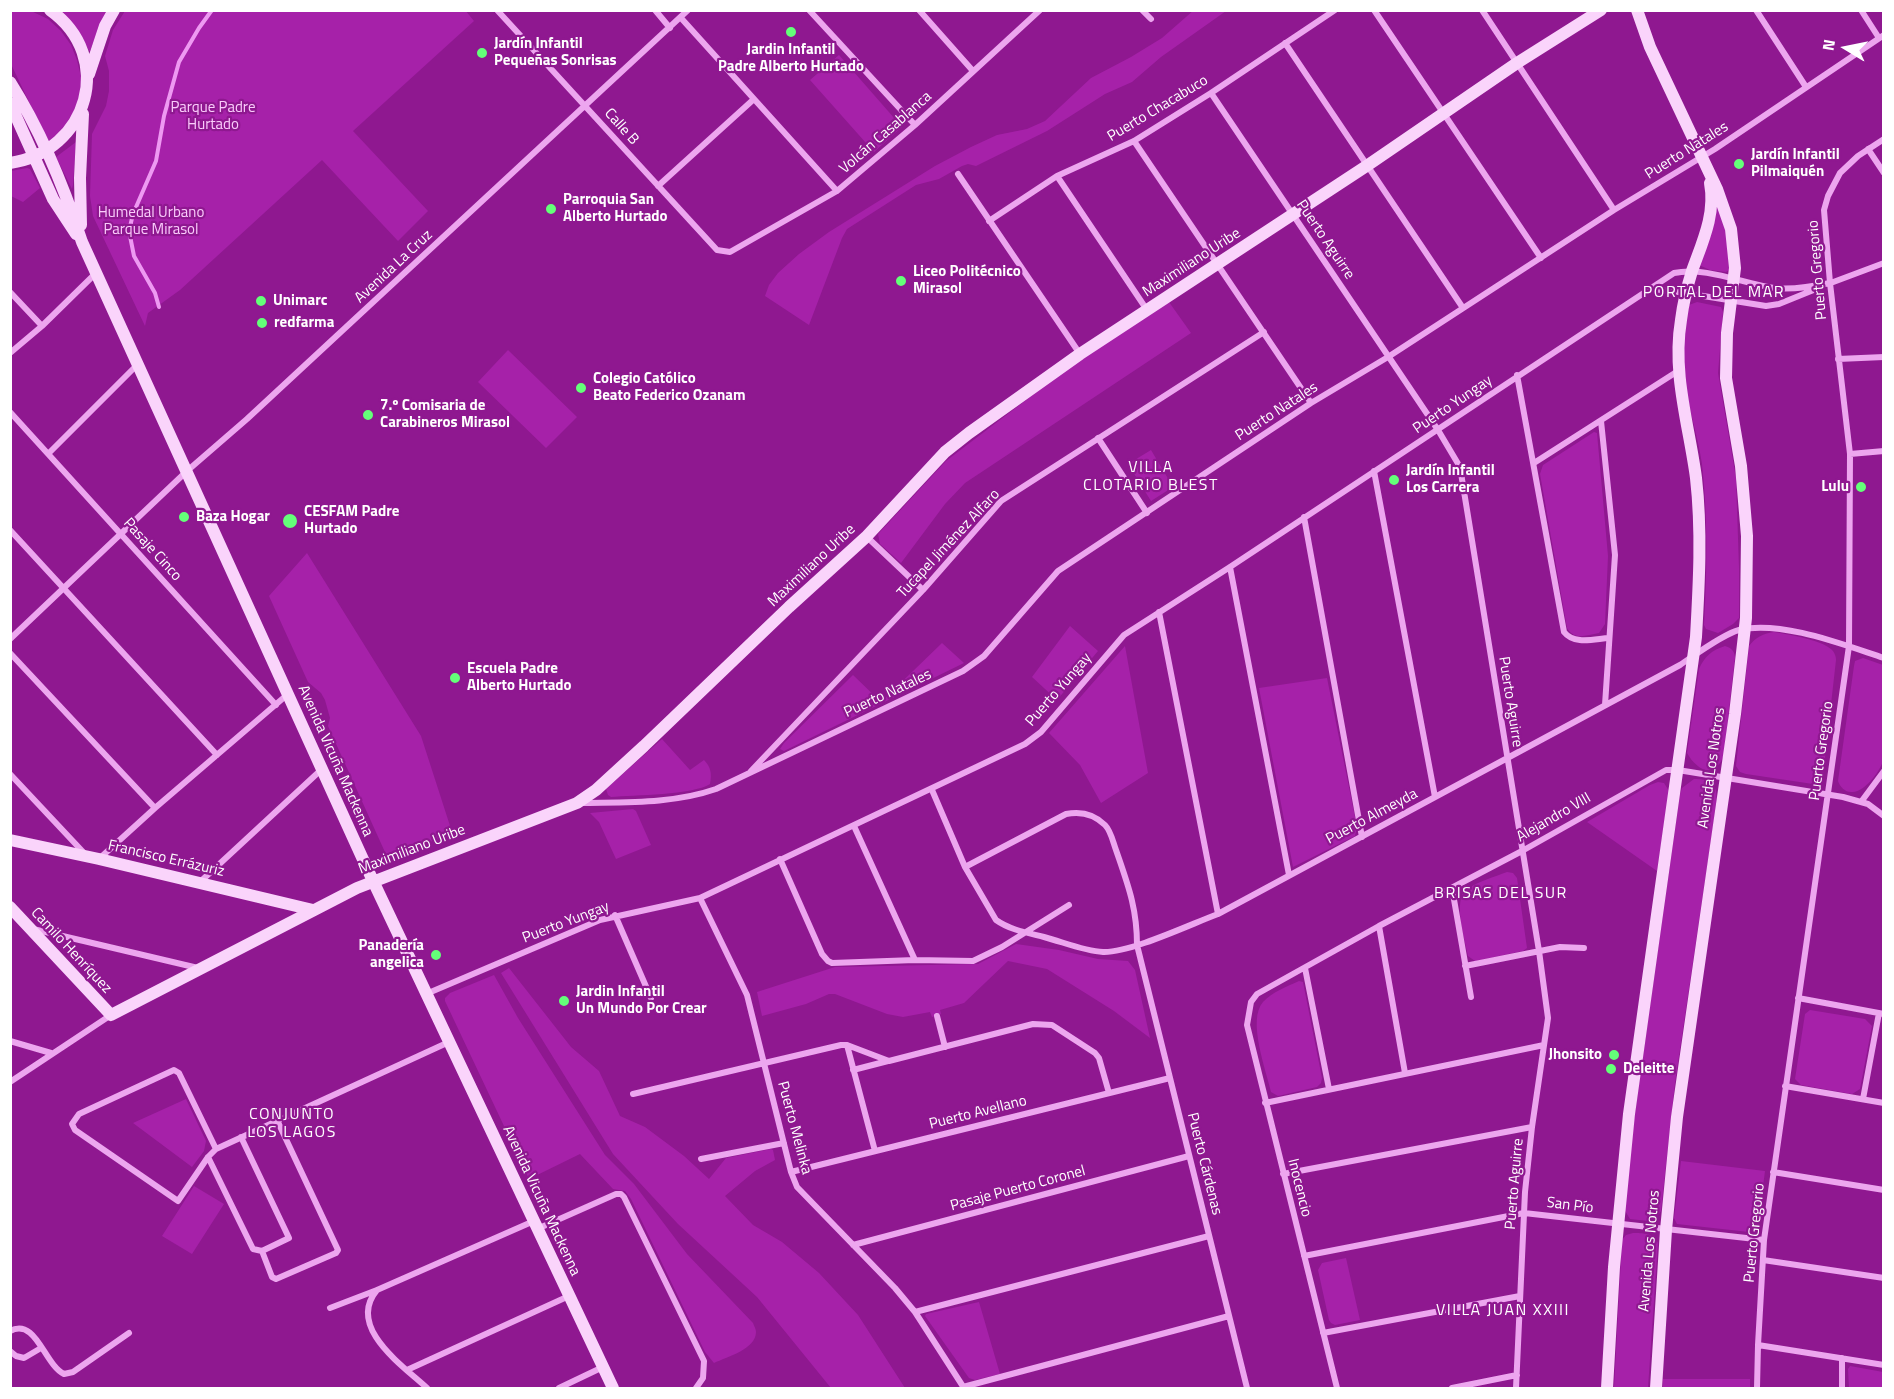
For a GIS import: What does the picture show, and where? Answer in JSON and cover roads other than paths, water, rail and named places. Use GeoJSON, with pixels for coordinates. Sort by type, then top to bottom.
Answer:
{"type":"FeatureCollection","features":[{"type":"Feature","properties":{"kind":"street"},"geometry":{"type":"LineString","coordinates":[[50,10],[66,24],[80,45],[85,57],[87,81]]}},
{"type":"Feature","properties":{"kind":"street"},"geometry":{"type":"LineString","coordinates":[[82,242],[80,178],[83,105],[87,81],[105,26],[114,10]]}},
{"type":"Feature","properties":{"kind":"street","name":"Calle B"},"geometry":{"type":"LineString","coordinates":[[497,10],[717,250],[730,252]]}},
{"type":"Feature","properties":{"kind":"street"},"geometry":{"type":"LineString","coordinates":[[654,10],[670,28]]}},
{"type":"Feature","properties":{"kind":"street","name":"Avenida La Cruz"},"geometry":{"type":"LineString","coordinates":[[10,639],[188,471],[688,10]]}},
{"type":"Feature","properties":{"kind":"street"},"geometry":{"type":"LineString","coordinates":[[809,10],[915,125]]}},
{"type":"Feature","properties":{"kind":"street"},"geometry":{"type":"LineString","coordinates":[[919,10],[973,71]]}},
{"type":"Feature","properties":{"kind":"street"},"geometry":{"type":"LineString","coordinates":[[1029,10],[1034,16]]}},
{"type":"Feature","properties":{"kind":"street","name":"Volcán Casablanca"},"geometry":{"type":"LineString","coordinates":[[730,252],[837,192],[915,125],[1040,10]]}},
{"type":"Feature","properties":{"kind":"street"},"geometry":{"type":"LineString","coordinates":[[1142,10],[1151,19]]}},
{"type":"Feature","properties":{"kind":"street","name":"Puerto Chacabuco"},"geometry":{"type":"LineString","coordinates":[[989,221],[1057,176],[1134,141],[1335,10]]}},
{"type":"Feature","properties":{"kind":"street"},"geometry":{"type":"LineString","coordinates":[[1374,10],[1541,258]]}},
{"type":"Feature","properties":{"kind":"street"},"geometry":{"type":"LineString","coordinates":[[1482,10],[1614,210]]}},
{"type":"Feature","properties":{"kind":"street","name":"Avenida Los Notros"},"geometry":{"type":"LineString","coordinates":[[1637,10],[1650,47],[1730,222],[1735,248],[1726,378],[1745,501],[1747,545],[1745,629],[1727,778],[1681,1084],[1666,1230],[1656,1389]]}},
{"type":"Feature","properties":{"kind":"street"},"geometry":{"type":"LineString","coordinates":[[1756,10],[1806,87]]}},
{"type":"Feature","properties":{"kind":"street"},"geometry":{"type":"LineString","coordinates":[[1862,10],[1881,36]]}},
{"type":"Feature","properties":{"kind":"street","name":"Maximiliano Uribe"},"geometry":{"type":"LineString","coordinates":[[10,1082],[111,1015],[313,910],[373,881],[577,803],[614,774],[866,537],[945,452],[1080,354],[1368,165],[1595,12]]}},
{"type":"Feature","properties":{"kind":"street"},"geometry":{"type":"LineString","coordinates":[[681,18],[837,192]]}},
{"type":"Feature","properties":{"kind":"street","name":"Puerto Natales"},"geometry":{"type":"LineString","coordinates":[[577,803],[656,800],[693,796],[716,789],[970,667],[984,656],[1052,576],[1311,403],[1388,357],[1701,156],[1881,36]]}},
{"type":"Feature","properties":{"kind":"street"},"geometry":{"type":"LineString","coordinates":[[1285,43],[1463,308]]}},
{"type":"Feature","properties":{"kind":"street","name":"Avenida Vicuña Mackenna"},"geometry":{"type":"LineString","coordinates":[[10,82],[65,192],[82,242],[373,881],[613,1389]]}},
{"type":"Feature","properties":{"kind":"street","name":"Puerto Aguirre"},"geometry":{"type":"LineString","coordinates":[[1210,93],[1294,214],[1438,430],[1460,467],[1548,1018],[1532,1126],[1524,1213],[1516,1389]]}},
{"type":"Feature","properties":{"kind":"street"},"geometry":{"type":"LineString","coordinates":[[658,186],[754,99]]}},
{"type":"Feature","properties":{"kind":"street","name":"Avenida Vicuña Mackenna"},"geometry":{"type":"LineString","coordinates":[[10,103],[59,210],[82,242]]}},
{"type":"Feature","properties":{"kind":"street"},"geometry":{"type":"LineString","coordinates":[[10,163],[34,157],[57,144],[67,134],[83,105]]}},
{"type":"Feature","properties":{"kind":"street","name":"Puerto Gregorio"},"geometry":{"type":"LineString","coordinates":[[1757,1389],[1764,1240],[1849,646],[1850,454],[1824,223],[1828,196],[1840,173],[1868,149],[1884,139]]}},
{"type":"Feature","properties":{"kind":"street"},"geometry":{"type":"LineString","coordinates":[[1134,141],[1311,403]]}},
{"type":"Feature","properties":{"kind":"street"},"geometry":{"type":"LineString","coordinates":[[1868,149],[1884,173]]}},
{"type":"Feature","properties":{"kind":"street","name":"Avenida Los Notros"},"geometry":{"type":"LineString","coordinates":[[1608,1389],[1618,1224],[1629,1114],[1694,656],[1699,574],[1699,516],[1678,371],[1678,341],[1686,293],[1707,228],[1712,200],[1709,179],[1701,156]]}},
{"type":"Feature","properties":{"kind":"street"},"geometry":{"type":"LineString","coordinates":[[958,174],[1080,354]]}},
{"type":"Feature","properties":{"kind":"street"},"geometry":{"type":"LineString","coordinates":[[1057,176],[1147,309]]}},
{"type":"Feature","properties":{"kind":"street"},"geometry":{"type":"LineString","coordinates":[[1651,289],[1766,306],[1785,302],[1884,263]]}},
{"type":"Feature","properties":{"kind":"street"},"geometry":{"type":"LineString","coordinates":[[1692,272],[1784,288],[1808,288],[1830,283]]}},
{"type":"Feature","properties":{"kind":"street","name":"Puerto Yungay"},"geometry":{"type":"LineString","coordinates":[[426,994],[615,915],[700,898],[932,790],[1033,739],[1124,635],[1674,273],[1692,272]]}},
{"type":"Feature","properties":{"kind":"street"},"geometry":{"type":"LineString","coordinates":[[10,353],[42,326],[96,273]]}},
{"type":"Feature","properties":{"kind":"street"},"geometry":{"type":"LineString","coordinates":[[10,292],[42,326]]}},
{"type":"Feature","properties":{"kind":"street","name":"Tucapel Jiménez Alfaro"},"geometry":{"type":"LineString","coordinates":[[748,774],[923,590],[1001,501],[1264,332]]}},
{"type":"Feature","properties":{"kind":"street"},"geometry":{"type":"LineString","coordinates":[[1838,359],[1884,357]]}},
{"type":"Feature","properties":{"kind":"street"},"geometry":{"type":"LineString","coordinates":[[49,453],[139,363]]}},
{"type":"Feature","properties":{"kind":"street"},"geometry":{"type":"LineString","coordinates":[[1534,463],[1678,371]]}},
{"type":"Feature","properties":{"kind":"street"},"geometry":{"type":"LineString","coordinates":[[1517,375],[1564,632],[1568,638],[1576,640],[1609,638]]}},
{"type":"Feature","properties":{"kind":"street","name":"Pasaje Cinco"},"geometry":{"type":"LineString","coordinates":[[10,412],[276,705]]}},
{"type":"Feature","properties":{"kind":"street"},"geometry":{"type":"LineString","coordinates":[[1601,421],[1615,555],[1605,705]]}},
{"type":"Feature","properties":{"kind":"street"},"geometry":{"type":"LineString","coordinates":[[1098,438],[1148,513]]}},
{"type":"Feature","properties":{"kind":"street"},"geometry":{"type":"LineString","coordinates":[[1850,454],[1884,451]]}},
{"type":"Feature","properties":{"kind":"street"},"geometry":{"type":"LineString","coordinates":[[1374,471],[1435,797]]}},
{"type":"Feature","properties":{"kind":"street"},"geometry":{"type":"LineString","coordinates":[[1304,518],[1362,837]]}},
{"type":"Feature","properties":{"kind":"street"},"geometry":{"type":"LineString","coordinates":[[10,530],[217,754]]}},
{"type":"Feature","properties":{"kind":"street"},"geometry":{"type":"LineString","coordinates":[[866,537],[923,590]]}},
{"type":"Feature","properties":{"kind":"street"},"geometry":{"type":"LineString","coordinates":[[1230,567],[1289,875]]}},
{"type":"Feature","properties":{"kind":"street"},"geometry":{"type":"LineString","coordinates":[[1159,612],[1218,914]]}},
{"type":"Feature","properties":{"kind":"street","name":"Puerto Almeyda"},"geometry":{"type":"LineString","coordinates":[[932,790],[965,867],[996,920],[1004,926],[1104,952],[1137,945],[1218,914],[1605,705],[1731,633],[1745,629],[1795,632],[1884,658]]}},
{"type":"Feature","properties":{"kind":"street"},"geometry":{"type":"LineString","coordinates":[[10,653],[155,808]]}},
{"type":"Feature","properties":{"kind":"street"},"geometry":{"type":"LineString","coordinates":[[99,859],[288,694]]}},
{"type":"Feature","properties":{"kind":"street"},"geometry":{"type":"LineString","coordinates":[[200,882],[322,769]]}},
{"type":"Feature","properties":{"kind":"street","name":"Alejandro VIII"},"geometry":{"type":"LineString","coordinates":[[1257,994],[1379,926],[1522,851],[1661,771],[1678,770],[1828,794],[1861,802],[1884,816]]}},
{"type":"Feature","properties":{"kind":"street"},"geometry":{"type":"LineString","coordinates":[[1861,802],[1884,771]]}},
{"type":"Feature","properties":{"kind":"street"},"geometry":{"type":"LineString","coordinates":[[10,774],[86,856]]}},
{"type":"Feature","properties":{"kind":"street","name":"Puerto Cárdenas"},"geometry":{"type":"LineString","coordinates":[[965,867],[1066,814],[1090,815],[1097,818],[1108,829],[1133,900],[1137,923],[1137,945],[1247,1389]]}},
{"type":"Feature","properties":{"kind":"street"},"geometry":{"type":"LineString","coordinates":[[854,826],[915,960]]}},
{"type":"Feature","properties":{"kind":"street","name":"Francisco Errázuriz"},"geometry":{"type":"LineString","coordinates":[[10,840],[200,882],[313,910]]}},
{"type":"Feature","properties":{"kind":"street"},"geometry":{"type":"LineString","coordinates":[[780,859],[822,954],[828,962],[973,961],[1027,932],[1069,905]]}},
{"type":"Feature","properties":{"kind":"street"},"geometry":{"type":"LineString","coordinates":[[1452,888],[1470,998]]}},
{"type":"Feature","properties":{"kind":"street","name":"Puerto Melinka"},"geometry":{"type":"LineString","coordinates":[[700,898],[747,995],[791,1172],[797,1187],[895,1288],[915,1312],[964,1388]]}},
{"type":"Feature","properties":{"kind":"street","name":"Camilo Henríquez"},"geometry":{"type":"LineString","coordinates":[[10,907],[111,1015]]}},
{"type":"Feature","properties":{"kind":"street"},"geometry":{"type":"LineString","coordinates":[[615,915],[651,998]]}},
{"type":"Feature","properties":{"kind":"street"},"geometry":{"type":"LineString","coordinates":[[1379,926],[1405,1073]]}},
{"type":"Feature","properties":{"kind":"street"},"geometry":{"type":"LineString","coordinates":[[29,928],[201,968]]}},
{"type":"Feature","properties":{"kind":"street"},"geometry":{"type":"LineString","coordinates":[[1465,966],[1560,947],[1584,948]]}},
{"type":"Feature","properties":{"kind":"street"},"geometry":{"type":"LineString","coordinates":[[1305,968],[1329,1089]]}},
{"type":"Feature","properties":{"kind":"street","name":"Inocencio"},"geometry":{"type":"LineString","coordinates":[[1257,994],[1251,1002],[1247,1025],[1337,1389]]}},
{"type":"Feature","properties":{"kind":"street"},"geometry":{"type":"LineString","coordinates":[[1798,998],[1881,1014],[1863,1099]]}},
{"type":"Feature","properties":{"kind":"street"},"geometry":{"type":"LineString","coordinates":[[937,1016],[945,1047]]}},
{"type":"Feature","properties":{"kind":"street"},"geometry":{"type":"LineString","coordinates":[[854,1070],[1033,1024],[1053,1025],[1099,1058],[1109,1093]]}},
{"type":"Feature","properties":{"kind":"street"},"geometry":{"type":"LineString","coordinates":[[10,1041],[51,1053]]}},
{"type":"Feature","properties":{"kind":"street"},"geometry":{"type":"LineString","coordinates":[[216,1149],[179,1073],[174,1070],[79,1114],[73,1120],[72,1127],[178,1201],[216,1149],[449,1042]]}},
{"type":"Feature","properties":{"kind":"street"},"geometry":{"type":"LineString","coordinates":[[847,1045],[875,1151]]}},
{"type":"Feature","properties":{"kind":"street"},"geometry":{"type":"LineString","coordinates":[[633,1094],[847,1045],[889,1061]]}},
{"type":"Feature","properties":{"kind":"street"},"geometry":{"type":"LineString","coordinates":[[1266,1102],[1544,1045]]}},
{"type":"Feature","properties":{"kind":"street","name":"Puerto Avellano"},"geometry":{"type":"LineString","coordinates":[[791,1172],[1170,1078]]}},
{"type":"Feature","properties":{"kind":"street"},"geometry":{"type":"LineString","coordinates":[[1785,1086],[1884,1103]]}},
{"type":"Feature","properties":{"kind":"street"},"geometry":{"type":"LineString","coordinates":[[262,1251],[272,1277],[276,1279],[336,1253],[338,1250],[277,1120]]}},
{"type":"Feature","properties":{"kind":"street"},"geometry":{"type":"LineString","coordinates":[[1283,1174],[1532,1126]]}},
{"type":"Feature","properties":{"kind":"street"},"geometry":{"type":"LineString","coordinates":[[208,1157],[253,1249],[262,1251],[289,1239],[241,1137]]}},
{"type":"Feature","properties":{"kind":"street"},"geometry":{"type":"LineString","coordinates":[[701,1159],[784,1143]]}},
{"type":"Feature","properties":{"kind":"street","name":"Pasaje Puerto Coronel"},"geometry":{"type":"LineString","coordinates":[[853,1245],[1189,1156]]}},
{"type":"Feature","properties":{"kind":"street"},"geometry":{"type":"LineString","coordinates":[[1773,1172],[1884,1190]]}},
{"type":"Feature","properties":{"kind":"street"},"geometry":{"type":"LineString","coordinates":[[330,1308],[615,1194],[621,1194],[704,1361],[704,1378],[696,1389]]}},
{"type":"Feature","properties":{"kind":"street","name":"San Pío"},"geometry":{"type":"LineString","coordinates":[[1304,1256],[1524,1213],[1764,1240]]}},
{"type":"Feature","properties":{"kind":"street"},"geometry":{"type":"LineString","coordinates":[[915,1312],[1209,1236]]}},
{"type":"Feature","properties":{"kind":"street"},"geometry":{"type":"LineString","coordinates":[[1763,1260],[1884,1278]]}},
{"type":"Feature","properties":{"kind":"street"},"geometry":{"type":"LineString","coordinates":[[377,1290],[368,1306],[370,1327],[375,1336],[427,1389]]}},
{"type":"Feature","properties":{"kind":"street"},"geometry":{"type":"LineString","coordinates":[[407,1370],[569,1296]]}},
{"type":"Feature","properties":{"kind":"street"},"geometry":{"type":"LineString","coordinates":[[1323,1333],[1520,1296]]}},
{"type":"Feature","properties":{"kind":"street"},"geometry":{"type":"LineString","coordinates":[[964,1388],[1229,1316]]}},
{"type":"Feature","properties":{"kind":"street"},"geometry":{"type":"LineString","coordinates":[[10,1331],[19,1327],[28,1330],[59,1371],[68,1374],[129,1333]]}},
{"type":"Feature","properties":{"kind":"street"},"geometry":{"type":"LineString","coordinates":[[1758,1345],[1884,1365]]}},
{"type":"Feature","properties":{"kind":"street"},"geometry":{"type":"LineString","coordinates":[[10,1351],[24,1358],[41,1348]]}},
{"type":"Feature","properties":{"kind":"street"},"geometry":{"type":"LineString","coordinates":[[1842,1358],[1842,1389]]}},
{"type":"Feature","properties":{"kind":"street"},"geometry":{"type":"LineString","coordinates":[[559,1389],[603,1367]]}},
{"type":"Feature","properties":{"kind":"street"},"geometry":{"type":"LineString","coordinates":[[1452,1389],[1517,1375]]}},
{"type":"Feature","properties":{"kind":"waterway"},"geometry":{"type":"LineString","coordinates":[[159,307],[155,293],[134,256],[129,231],[133,214],[156,161],[164,116],[179,62],[212,10]]}},
{"type":"Feature","properties":{"kind":"place","name":"Jardin Infantil Padre Alberto Hurtado"},"geometry":{"type":"Point","coordinates":[791,32]}},
{"type":"Feature","properties":{"kind":"place","name":"Jardín Infantil Pequeñas Sonrisas"},"geometry":{"type":"Point","coordinates":[482,53]}},
{"type":"Feature","properties":{"kind":"place","name":"Jardín Infantil Pilmaiquén"},"geometry":{"type":"Point","coordinates":[1739,164]}},
{"type":"Feature","properties":{"kind":"place","name":"Parroquia San Alberto Hurtado"},"geometry":{"type":"Point","coordinates":[551,209]}},
{"type":"Feature","properties":{"kind":"place","name":"Liceo Politécnico Mirasol"},"geometry":{"type":"Point","coordinates":[901,281]}},
{"type":"Feature","properties":{"kind":"place","name":"Unimarc"},"geometry":{"type":"Point","coordinates":[261,301]}},
{"type":"Feature","properties":{"kind":"place","name":"redfarma"},"geometry":{"type":"Point","coordinates":[262,323]}},
{"type":"Feature","properties":{"kind":"place","name":"Colegio Católico Beato Federico Ozanam"},"geometry":{"type":"Point","coordinates":[581,388]}},
{"type":"Feature","properties":{"kind":"place","name":"7.º Comisaria de Carabineros Mirasol"},"geometry":{"type":"Point","coordinates":[368,415]}},
{"type":"Feature","properties":{"kind":"place","name":"Jardín Infantil Los Carrera"},"geometry":{"type":"Point","coordinates":[1394,480]}},
{"type":"Feature","properties":{"kind":"place","name":"Lulu"},"geometry":{"type":"Point","coordinates":[1861,487]}},
{"type":"Feature","properties":{"kind":"place","name":"Baza Hogar"},"geometry":{"type":"Point","coordinates":[184,517]}},
{"type":"Feature","properties":{"kind":"place","name":"CESFAM Padre Hurtado"},"geometry":{"type":"Point","coordinates":[290,521]}},
{"type":"Feature","properties":{"kind":"place","name":"Escuela Padre Alberto Hurtado"},"geometry":{"type":"Point","coordinates":[455,678]}},
{"type":"Feature","properties":{"kind":"place","name":"Panadería angelica"},"geometry":{"type":"Point","coordinates":[436,955]}},
{"type":"Feature","properties":{"kind":"place","name":"Jardin Infantil Un Mundo Por Crear"},"geometry":{"type":"Point","coordinates":[564,1001]}},
{"type":"Feature","properties":{"kind":"place","name":"Jhonsito"},"geometry":{"type":"Point","coordinates":[1614,1055]}},
{"type":"Feature","properties":{"kind":"place","name":"Deleitte"},"geometry":{"type":"Point","coordinates":[1611,1069]}},
{"type":"Feature","properties":{"kind":"district","name":"PORTAL DEL MAR"},"geometry":{"type":"Point","coordinates":[1714,293]}},
{"type":"Feature","properties":{"kind":"district","name":"VILLA CLOTARIO BLEST"},"geometry":{"type":"Point","coordinates":[1151,477]}},
{"type":"Feature","properties":{"kind":"district","name":"BRISAS DEL SUR"},"geometry":{"type":"Point","coordinates":[1501,894]}},
{"type":"Feature","properties":{"kind":"district","name":"CONJUNTO LOS LAGOS"},"geometry":{"type":"Point","coordinates":[292,1124]}},
{"type":"Feature","properties":{"kind":"district","name":"VILLA JUAN XXIII"},"geometry":{"type":"Point","coordinates":[1503,1311]}},
{"type":"Feature","properties":{"kind":"park label","name":"Parque Padre Hurtado"},"geometry":{"type":"Point","coordinates":[213,116]}},
{"type":"Feature","properties":{"kind":"park label","name":"Humedal Urbano Parque Mirasol"},"geometry":{"type":"Point","coordinates":[151,222]}}]}
